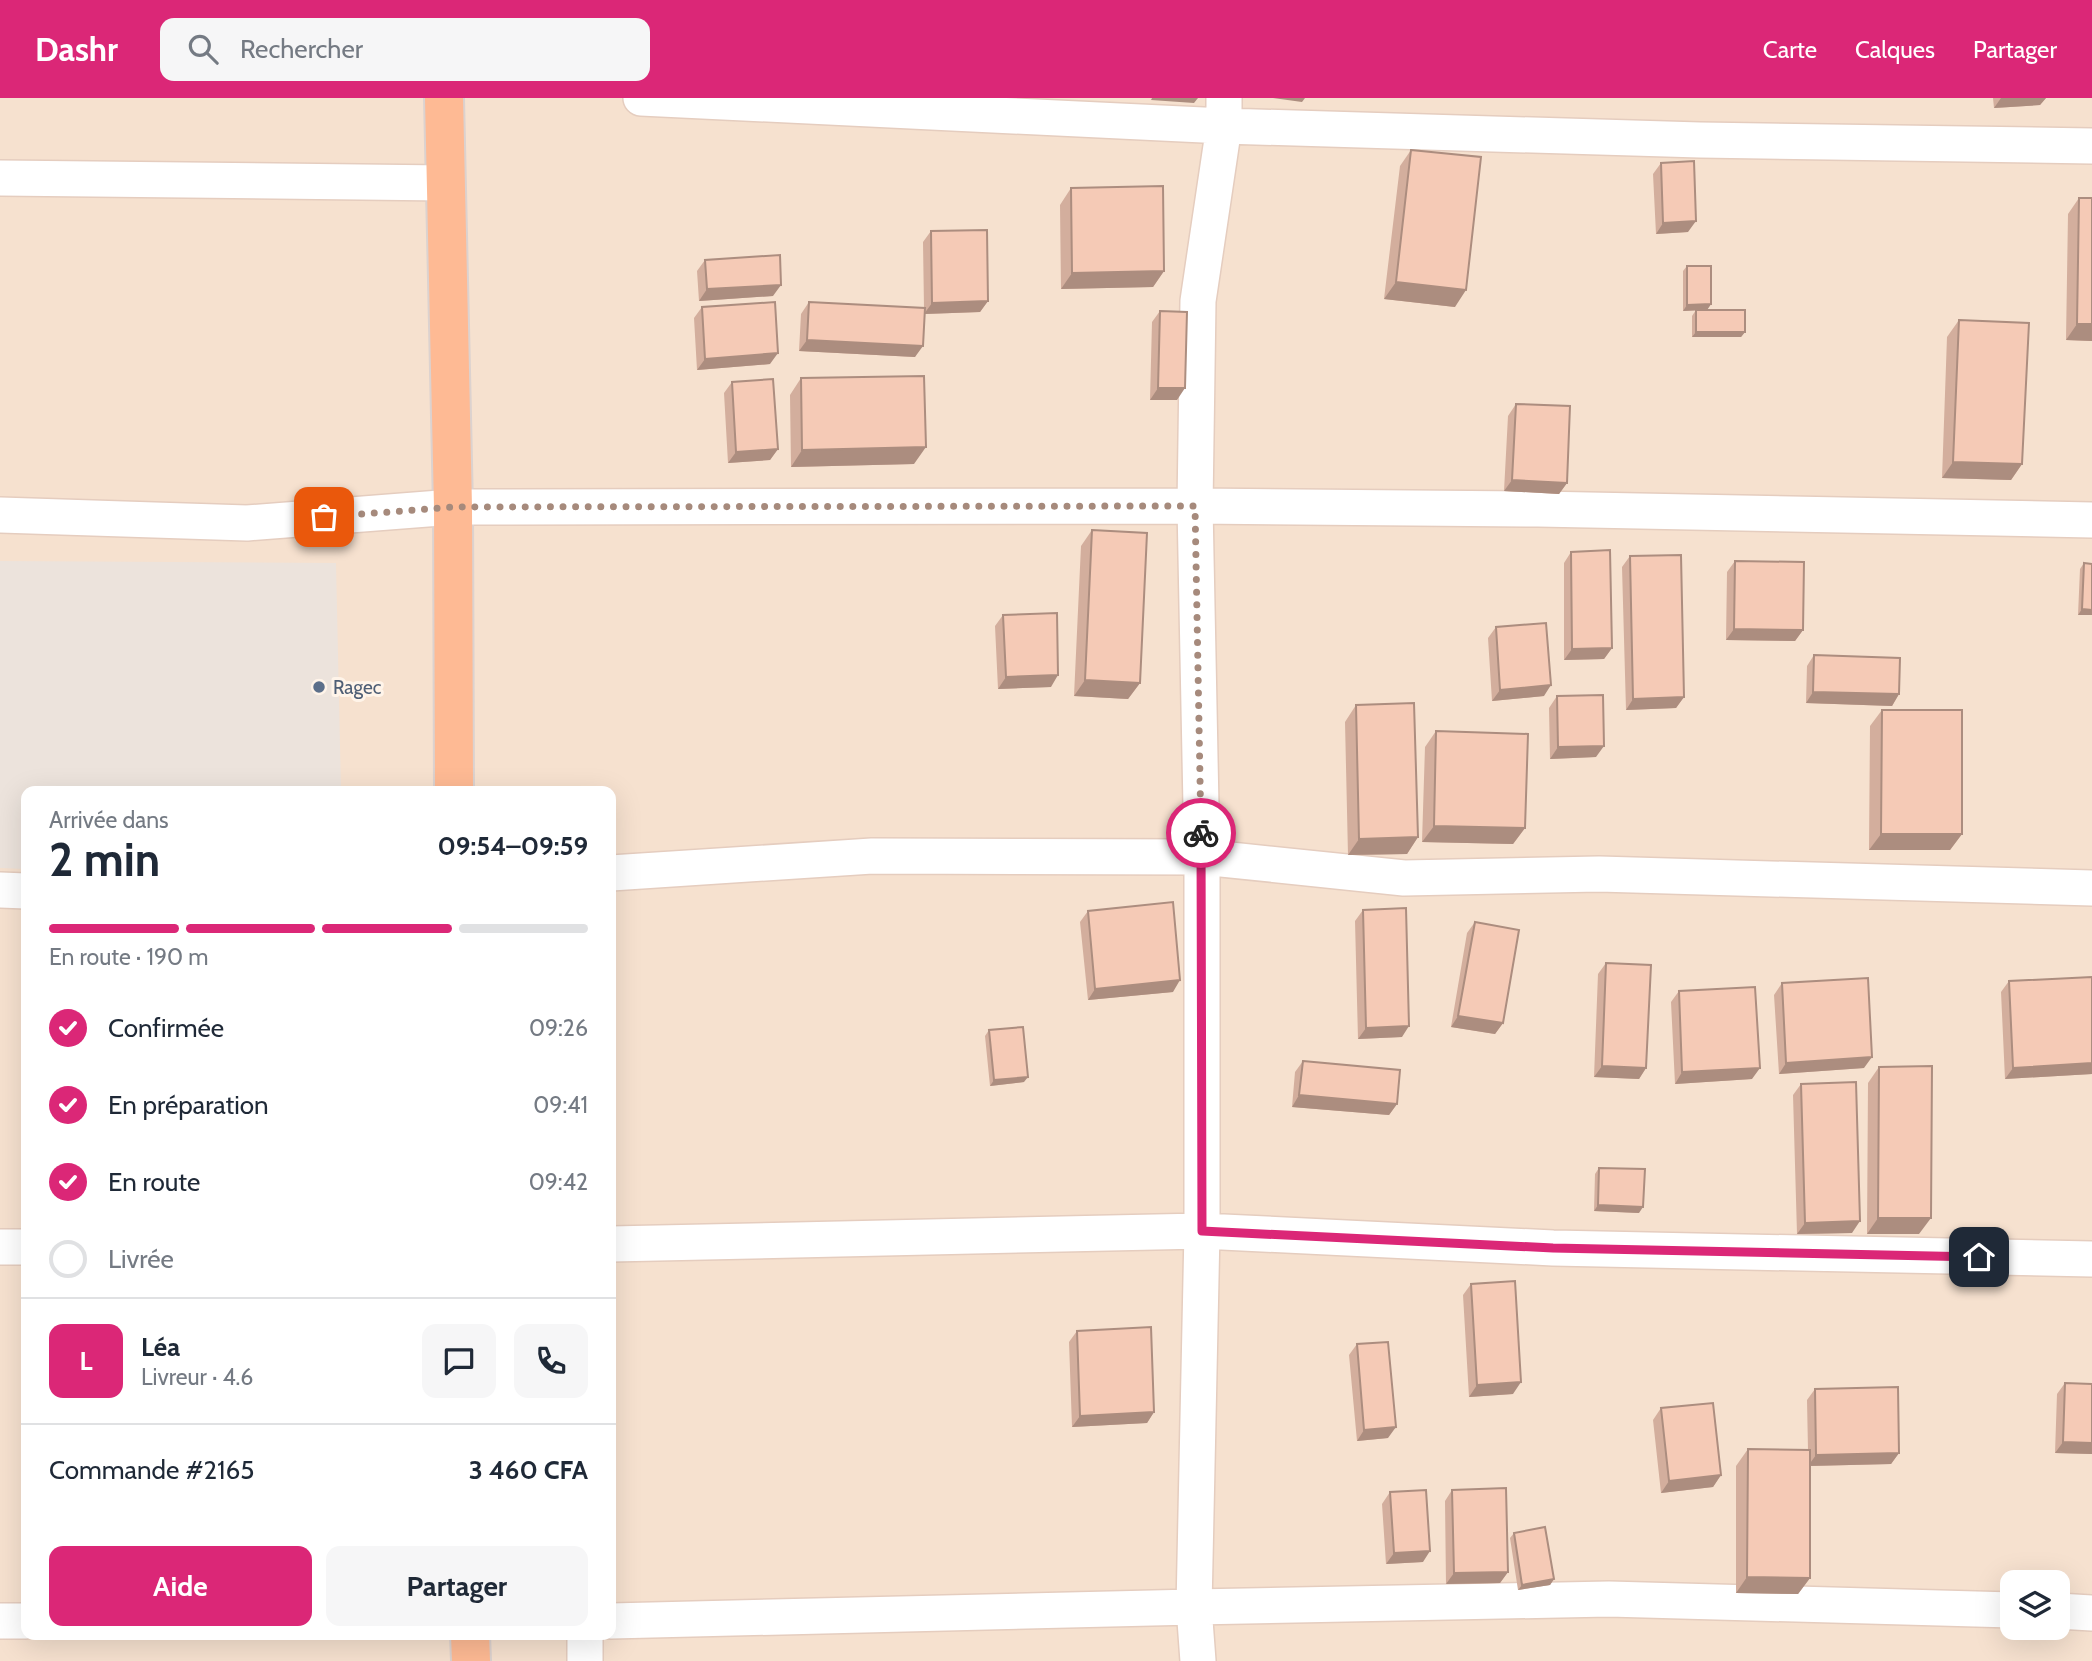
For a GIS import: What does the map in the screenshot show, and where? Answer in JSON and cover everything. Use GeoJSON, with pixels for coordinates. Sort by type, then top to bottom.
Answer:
{"type":"FeatureCollection","features":[{"type":"Feature","properties":{"kind":"highway"},"geometry":{"type":"LineString","coordinates":[[444,98],[453,507],[454,786]]}},
{"type":"Feature","properties":{"kind":"highway"},"geometry":{"type":"LineString","coordinates":[[470,1640],[471,1661]]}},
{"type":"Feature","properties":{"kind":"street"},"geometry":{"type":"LineString","coordinates":[[641,98],[1224,112],[1700,140],[2092,146]]}},
{"type":"Feature","properties":{"kind":"street"},"geometry":{"type":"LineString","coordinates":[[1198,1661],[1195,1606],[1202,1231],[1202,857],[1195,506],[1198,301],[1224,112]]}},
{"type":"Feature","properties":{"kind":"street"},"geometry":{"type":"LineString","coordinates":[[0,178],[446,183]]}},
{"type":"Feature","properties":{"kind":"street"},"geometry":{"type":"LineString","coordinates":[[0,514],[247,523],[453,507],[1195,506],[1538,509],[2092,520]]}},
{"type":"Feature","properties":{"kind":"street"},"geometry":{"type":"LineString","coordinates":[[616,873],[872,856],[1202,857],[1404,878],[1599,874],[2092,887]]}},
{"type":"Feature","properties":{"kind":"street"},"geometry":{"type":"LineString","coordinates":[[0,890],[21,891]]}},
{"type":"Feature","properties":{"kind":"street"},"geometry":{"type":"LineString","coordinates":[[616,1244],[1202,1231],[1553,1248],[2092,1259]]}},
{"type":"Feature","properties":{"kind":"street"},"geometry":{"type":"LineString","coordinates":[[0,1247],[21,1247]]}},
{"type":"Feature","properties":{"kind":"street"},"geometry":{"type":"LineString","coordinates":[[616,1621],[1195,1606],[1609,1599],[2000,1610]]}},
{"type":"Feature","properties":{"kind":"street"},"geometry":{"type":"LineString","coordinates":[[2070,1612],[2092,1613]]}},
{"type":"Feature","properties":{"kind":"street"},"geometry":{"type":"LineString","coordinates":[[0,1620],[21,1621]]}},
{"type":"Feature","properties":{"kind":"street"},"geometry":{"type":"LineString","coordinates":[[584,1661],[585,1640]]}},
{"type":"Feature","properties":{"kind":"shaded area"},"geometry":{"type":"Polygon","coordinates":[[[0,98],[2092,98],[2092,1661],[0,1661],[0,98]]]}},
{"type":"Feature","properties":{"kind":"shaded area"},"geometry":{"type":"Polygon","coordinates":[[[0,561],[336,563],[341,786],[21,786],[21,869],[0,868],[0,561]]]}},
{"type":"Feature","properties":{"kind":"building"},"geometry":{"type":"Polygon","coordinates":[[[1411,150],[1481,157],[1466,290],[1396,282],[1411,150]]]}},
{"type":"Feature","properties":{"kind":"building"},"geometry":{"type":"Polygon","coordinates":[[[1694,161],[1696,221],[1663,223],[1661,163],[1694,161]]]}},
{"type":"Feature","properties":{"kind":"building"},"geometry":{"type":"Polygon","coordinates":[[[1163,186],[1164,271],[1072,273],[1071,188],[1163,186]]]}},
{"type":"Feature","properties":{"kind":"building"},"geometry":{"type":"Polygon","coordinates":[[[2079,198],[2092,198],[2092,324],[2077,324],[2079,198]]]}},
{"type":"Feature","properties":{"kind":"building"},"geometry":{"type":"Polygon","coordinates":[[[987,230],[988,301],[932,303],[931,231],[987,230]]]}},
{"type":"Feature","properties":{"kind":"building"},"geometry":{"type":"Polygon","coordinates":[[[780,255],[781,285],[707,289],[705,260],[780,255]]]}},
{"type":"Feature","properties":{"kind":"building"},"geometry":{"type":"Polygon","coordinates":[[[1687,266],[1711,266],[1711,304],[1687,305],[1687,266]]]}},
{"type":"Feature","properties":{"kind":"building"},"geometry":{"type":"Polygon","coordinates":[[[775,302],[778,353],[705,359],[702,307],[775,302]]]}},
{"type":"Feature","properties":{"kind":"building"},"geometry":{"type":"Polygon","coordinates":[[[809,302],[925,308],[923,346],[807,340],[809,302]]]}},
{"type":"Feature","properties":{"kind":"building"},"geometry":{"type":"Polygon","coordinates":[[[1696,310],[1745,310],[1745,332],[1696,332],[1696,310]]]}},
{"type":"Feature","properties":{"kind":"building"},"geometry":{"type":"Polygon","coordinates":[[[1160,311],[1187,312],[1185,388],[1158,388],[1160,311]]]}},
{"type":"Feature","properties":{"kind":"building"},"geometry":{"type":"Polygon","coordinates":[[[1959,320],[2029,323],[2022,464],[1953,462],[1959,320]]]}},
{"type":"Feature","properties":{"kind":"building"},"geometry":{"type":"Polygon","coordinates":[[[924,376],[926,447],[802,450],[801,378],[924,376]]]}},
{"type":"Feature","properties":{"kind":"building"},"geometry":{"type":"Polygon","coordinates":[[[773,379],[778,449],[736,452],[732,382],[773,379]]]}},
{"type":"Feature","properties":{"kind":"building"},"geometry":{"type":"Polygon","coordinates":[[[1516,404],[1570,406],[1567,483],[1512,480],[1516,404]]]}},
{"type":"Feature","properties":{"kind":"building"},"geometry":{"type":"Polygon","coordinates":[[[1092,530],[1147,533],[1140,683],[1085,680],[1092,530]]]}},
{"type":"Feature","properties":{"kind":"building"},"geometry":{"type":"Polygon","coordinates":[[[1610,550],[1612,648],[1572,649],[1571,552],[1610,550]]]}},
{"type":"Feature","properties":{"kind":"building"},"geometry":{"type":"Polygon","coordinates":[[[1681,555],[1684,697],[1633,699],[1630,556],[1681,555]]]}},
{"type":"Feature","properties":{"kind":"building"},"geometry":{"type":"Polygon","coordinates":[[[1735,561],[1804,562],[1803,630],[1734,629],[1735,561]]]}},
{"type":"Feature","properties":{"kind":"building"},"geometry":{"type":"Polygon","coordinates":[[[2084,563],[2092,564],[2092,610],[2082,609],[2084,563]]]}},
{"type":"Feature","properties":{"kind":"building"},"geometry":{"type":"Polygon","coordinates":[[[1057,613],[1058,675],[1006,677],[1003,615],[1057,613]]]}},
{"type":"Feature","properties":{"kind":"building"},"geometry":{"type":"Polygon","coordinates":[[[1546,623],[1551,685],[1500,690],[1496,627],[1546,623]]]}},
{"type":"Feature","properties":{"kind":"building"},"geometry":{"type":"Polygon","coordinates":[[[1814,655],[1900,658],[1899,694],[1813,692],[1814,655]]]}},
{"type":"Feature","properties":{"kind":"building"},"geometry":{"type":"Polygon","coordinates":[[[1603,695],[1604,746],[1558,747],[1557,696],[1603,695]]]}},
{"type":"Feature","properties":{"kind":"building"},"geometry":{"type":"Polygon","coordinates":[[[1414,703],[1418,837],[1359,839],[1356,705],[1414,703]]]}},
{"type":"Feature","properties":{"kind":"building"},"geometry":{"type":"Polygon","coordinates":[[[1882,710],[1962,710],[1962,834],[1881,834],[1882,710]]]}},
{"type":"Feature","properties":{"kind":"building"},"geometry":{"type":"Polygon","coordinates":[[[1436,731],[1528,734],[1525,828],[1434,826],[1436,731]]]}},
{"type":"Feature","properties":{"kind":"building"},"geometry":{"type":"Polygon","coordinates":[[[1173,902],[1180,980],[1095,989],[1088,911],[1173,902]]]}},
{"type":"Feature","properties":{"kind":"building"},"geometry":{"type":"Polygon","coordinates":[[[1406,908],[1409,1026],[1366,1028],[1363,910],[1406,908]]]}},
{"type":"Feature","properties":{"kind":"building"},"geometry":{"type":"Polygon","coordinates":[[[1475,922],[1519,930],[1503,1023],[1458,1016],[1475,922]]]}},
{"type":"Feature","properties":{"kind":"building"},"geometry":{"type":"Polygon","coordinates":[[[1606,963],[1651,965],[1646,1068],[1602,1066],[1606,963]]]}},
{"type":"Feature","properties":{"kind":"building"},"geometry":{"type":"Polygon","coordinates":[[[2092,977],[2092,1063],[2013,1068],[2009,981],[2092,977]]]}},
{"type":"Feature","properties":{"kind":"building"},"geometry":{"type":"Polygon","coordinates":[[[1868,978],[1872,1057],[1786,1063],[1782,983],[1868,978]]]}},
{"type":"Feature","properties":{"kind":"building"},"geometry":{"type":"Polygon","coordinates":[[[1755,987],[1760,1068],[1682,1072],[1679,991],[1755,987]]]}},
{"type":"Feature","properties":{"kind":"building"},"geometry":{"type":"Polygon","coordinates":[[[1023,1027],[1028,1077],[994,1080],[989,1030],[1023,1027]]]}},
{"type":"Feature","properties":{"kind":"building"},"geometry":{"type":"Polygon","coordinates":[[[1303,1061],[1400,1070],[1397,1104],[1299,1095],[1303,1061]]]}},
{"type":"Feature","properties":{"kind":"building"},"geometry":{"type":"Polygon","coordinates":[[[1932,1066],[1931,1218],[1878,1218],[1879,1067],[1932,1066]]]}},
{"type":"Feature","properties":{"kind":"building"},"geometry":{"type":"Polygon","coordinates":[[[1856,1082],[1860,1221],[1805,1223],[1801,1084],[1856,1082]]]}},
{"type":"Feature","properties":{"kind":"building"},"geometry":{"type":"Polygon","coordinates":[[[1599,1168],[1645,1169],[1643,1207],[1598,1205],[1599,1168]]]}},
{"type":"Feature","properties":{"kind":"building"},"geometry":{"type":"Polygon","coordinates":[[[1515,1281],[1521,1382],[1477,1385],[1471,1284],[1515,1281]]]}},
{"type":"Feature","properties":{"kind":"building"},"geometry":{"type":"Polygon","coordinates":[[[1151,1327],[1154,1412],[1080,1416],[1077,1331],[1151,1327]]]}},
{"type":"Feature","properties":{"kind":"building"},"geometry":{"type":"Polygon","coordinates":[[[1388,1342],[1396,1427],[1364,1430],[1357,1344],[1388,1342]]]}},
{"type":"Feature","properties":{"kind":"building"},"geometry":{"type":"Polygon","coordinates":[[[2065,1383],[2092,1384],[2092,1443],[2063,1442],[2065,1383]]]}},
{"type":"Feature","properties":{"kind":"building"},"geometry":{"type":"Polygon","coordinates":[[[1898,1387],[1899,1453],[1816,1455],[1815,1389],[1898,1387]]]}},
{"type":"Feature","properties":{"kind":"building"},"geometry":{"type":"Polygon","coordinates":[[[1713,1403],[1721,1475],[1669,1481],[1661,1408],[1713,1403]]]}},
{"type":"Feature","properties":{"kind":"building"},"geometry":{"type":"Polygon","coordinates":[[[1748,1449],[1810,1450],[1810,1578],[1747,1577],[1748,1449]]]}},
{"type":"Feature","properties":{"kind":"building"},"geometry":{"type":"Polygon","coordinates":[[[1506,1488],[1508,1572],[1454,1573],[1452,1490],[1506,1488]]]}},
{"type":"Feature","properties":{"kind":"building"},"geometry":{"type":"Polygon","coordinates":[[[1426,1490],[1430,1551],[1394,1553],[1390,1492],[1426,1490]]]}},
{"type":"Feature","properties":{"kind":"building"},"geometry":{"type":"Polygon","coordinates":[[[1545,1527],[1554,1579],[1522,1585],[1514,1533],[1545,1527]]]}},
{"type":"Feature","properties":{"kind":"way so far"},"geometry":{"type":"LineString","coordinates":[[324,517],[453,507],[1195,506],[1201,833]]}},
{"type":"Feature","properties":{"kind":"place","name":"Ragec"},"geometry":{"type":"Point","coordinates":[319,687]}},
{"type":"Feature","properties":{"kind":"route"},"geometry":{"type":"LineString","coordinates":[[1201,833],[1202,1231],[1553,1248],[1979,1257]]}}]}
